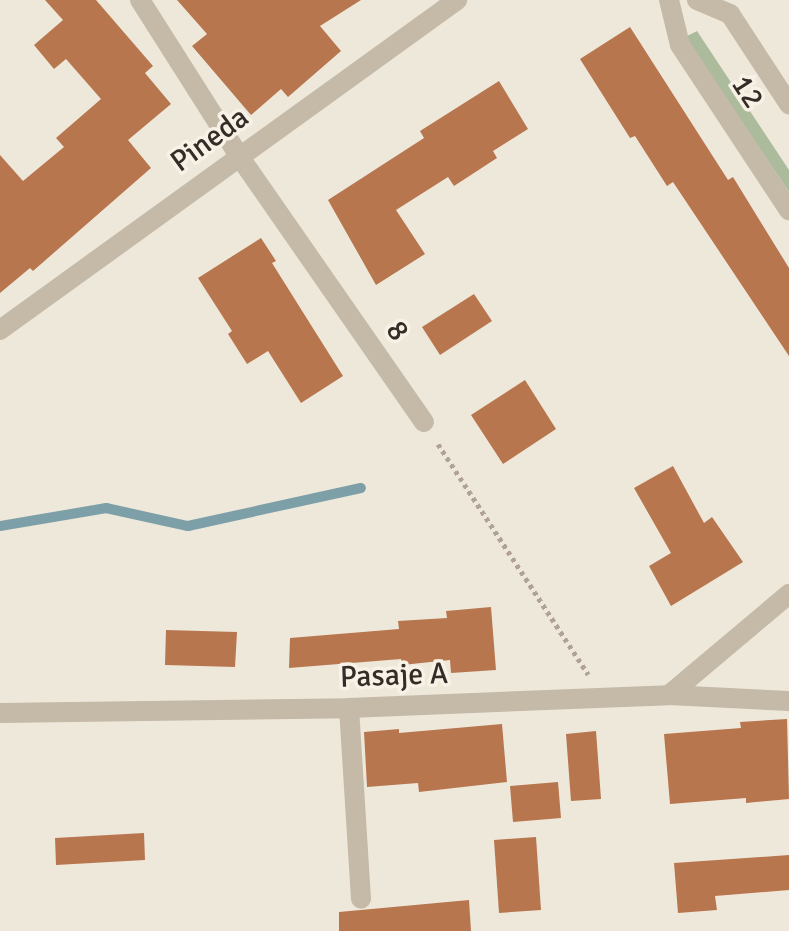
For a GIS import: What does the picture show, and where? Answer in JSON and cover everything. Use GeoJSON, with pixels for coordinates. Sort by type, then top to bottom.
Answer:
{"type":"FeatureCollection","features":[{"type":"Feature","properties":{"kind":"street","name":"8"},"geometry":{"type":"LineString","coordinates":[[140,0],[239,156],[424,422]]}},
{"type":"Feature","properties":{"kind":"street","name":"Pineda"},"geometry":{"type":"LineString","coordinates":[[0,330],[457,0]]}},
{"type":"Feature","properties":{"kind":"street","name":"12"},"geometry":{"type":"LineString","coordinates":[[669,0],[680,45],[789,210]]}},
{"type":"Feature","properties":{"kind":"street","name":"12"},"geometry":{"type":"LineString","coordinates":[[697,0],[730,14],[789,104]]}},
{"type":"Feature","properties":{"kind":"street"},"geometry":{"type":"LineString","coordinates":[[669,695],[789,594]]}},
{"type":"Feature","properties":{"kind":"street","name":"Pasaje A"},"geometry":{"type":"LineString","coordinates":[[0,713],[349,708],[669,695],[789,701]]}},
{"type":"Feature","properties":{"kind":"street"},"geometry":{"type":"LineString","coordinates":[[349,708],[361,899]]}},
{"type":"Feature","properties":{"kind":"path"},"geometry":{"type":"LineString","coordinates":[[424,422],[604,698]]}},
{"type":"Feature","properties":{"kind":"green space"},"geometry":{"type":"Polygon","coordinates":[[[697,31],[789,170],[789,192],[685,37],[697,31]]]}},
{"type":"Feature","properties":{"kind":"building"},"geometry":{"type":"Polygon","coordinates":[[[45,0],[96,0],[153,66],[145,73],[171,104],[128,140],[151,168],[33,271],[30,268],[0,293],[0,155],[23,181],[64,147],[56,138],[101,99],[66,59],[54,69],[34,45],[63,20],[45,0]]]}},
{"type":"Feature","properties":{"kind":"building"},"geometry":{"type":"Polygon","coordinates":[[[177,0],[361,0],[320,26],[341,51],[288,97],[281,89],[251,115],[192,46],[207,34],[177,0]]]}},
{"type":"Feature","properties":{"kind":"building"},"geometry":{"type":"Polygon","coordinates":[[[630,27],[728,180],[733,177],[789,268],[789,356],[673,182],[667,186],[635,136],[630,138],[580,59],[630,27]]]}},
{"type":"Feature","properties":{"kind":"building"},"geometry":{"type":"Polygon","coordinates":[[[499,81],[528,129],[493,151],[497,158],[454,186],[448,177],[396,210],[425,254],[376,285],[328,200],[424,138],[420,131],[499,81]]]}},
{"type":"Feature","properties":{"kind":"building"},"geometry":{"type":"Polygon","coordinates":[[[261,238],[276,261],[272,263],[343,376],[301,403],[268,351],[247,364],[228,334],[232,331],[198,278],[261,238]]]}},
{"type":"Feature","properties":{"kind":"building"},"geometry":{"type":"Polygon","coordinates":[[[474,294],[492,321],[440,355],[422,327],[474,294]]]}},
{"type":"Feature","properties":{"kind":"building"},"geometry":{"type":"Polygon","coordinates":[[[525,380],[556,429],[503,464],[471,415],[525,380]]]}},
{"type":"Feature","properties":{"kind":"building"},"geometry":{"type":"Polygon","coordinates":[[[673,466],[704,523],[712,517],[743,562],[671,606],[649,566],[671,553],[634,488],[673,466]]]}},
{"type":"Feature","properties":{"kind":"building"},"geometry":{"type":"Polygon","coordinates":[[[491,607],[496,670],[451,673],[450,660],[402,665],[401,659],[289,668],[290,638],[399,629],[398,621],[447,618],[446,611],[491,607]]]}},
{"type":"Feature","properties":{"kind":"building"},"geometry":{"type":"Polygon","coordinates":[[[166,630],[237,632],[235,667],[165,665],[166,630]]]}},
{"type":"Feature","properties":{"kind":"building"},"geometry":{"type":"Polygon","coordinates":[[[787,719],[789,799],[746,803],[746,798],[670,804],[664,734],[741,728],[740,722],[787,719]]]}},
{"type":"Feature","properties":{"kind":"building"},"geometry":{"type":"Polygon","coordinates":[[[502,724],[507,782],[419,792],[418,783],[367,787],[364,732],[399,729],[399,733],[502,724]]]}},
{"type":"Feature","properties":{"kind":"building"},"geometry":{"type":"Polygon","coordinates":[[[596,731],[601,799],[571,801],[566,734],[596,731]]]}},
{"type":"Feature","properties":{"kind":"building"},"geometry":{"type":"Polygon","coordinates":[[[558,782],[561,818],[513,822],[510,786],[558,782]]]}},
{"type":"Feature","properties":{"kind":"building"},"geometry":{"type":"Polygon","coordinates":[[[144,833],[145,860],[56,865],[55,838],[144,833]]]}},
{"type":"Feature","properties":{"kind":"building"},"geometry":{"type":"Polygon","coordinates":[[[536,837],[541,910],[499,913],[494,840],[536,837]]]}},
{"type":"Feature","properties":{"kind":"building"},"geometry":{"type":"Polygon","coordinates":[[[789,855],[789,890],[715,896],[717,910],[678,913],[674,863],[789,855]]]}},
{"type":"Feature","properties":{"kind":"building"},"geometry":{"type":"Polygon","coordinates":[[[469,900],[471,931],[339,931],[339,912],[469,900]]]}},
{"type":"Feature","properties":{"kind":"waterway"},"geometry":{"type":"LineString","coordinates":[[0,526],[106,508],[188,526],[361,488]]}}]}
